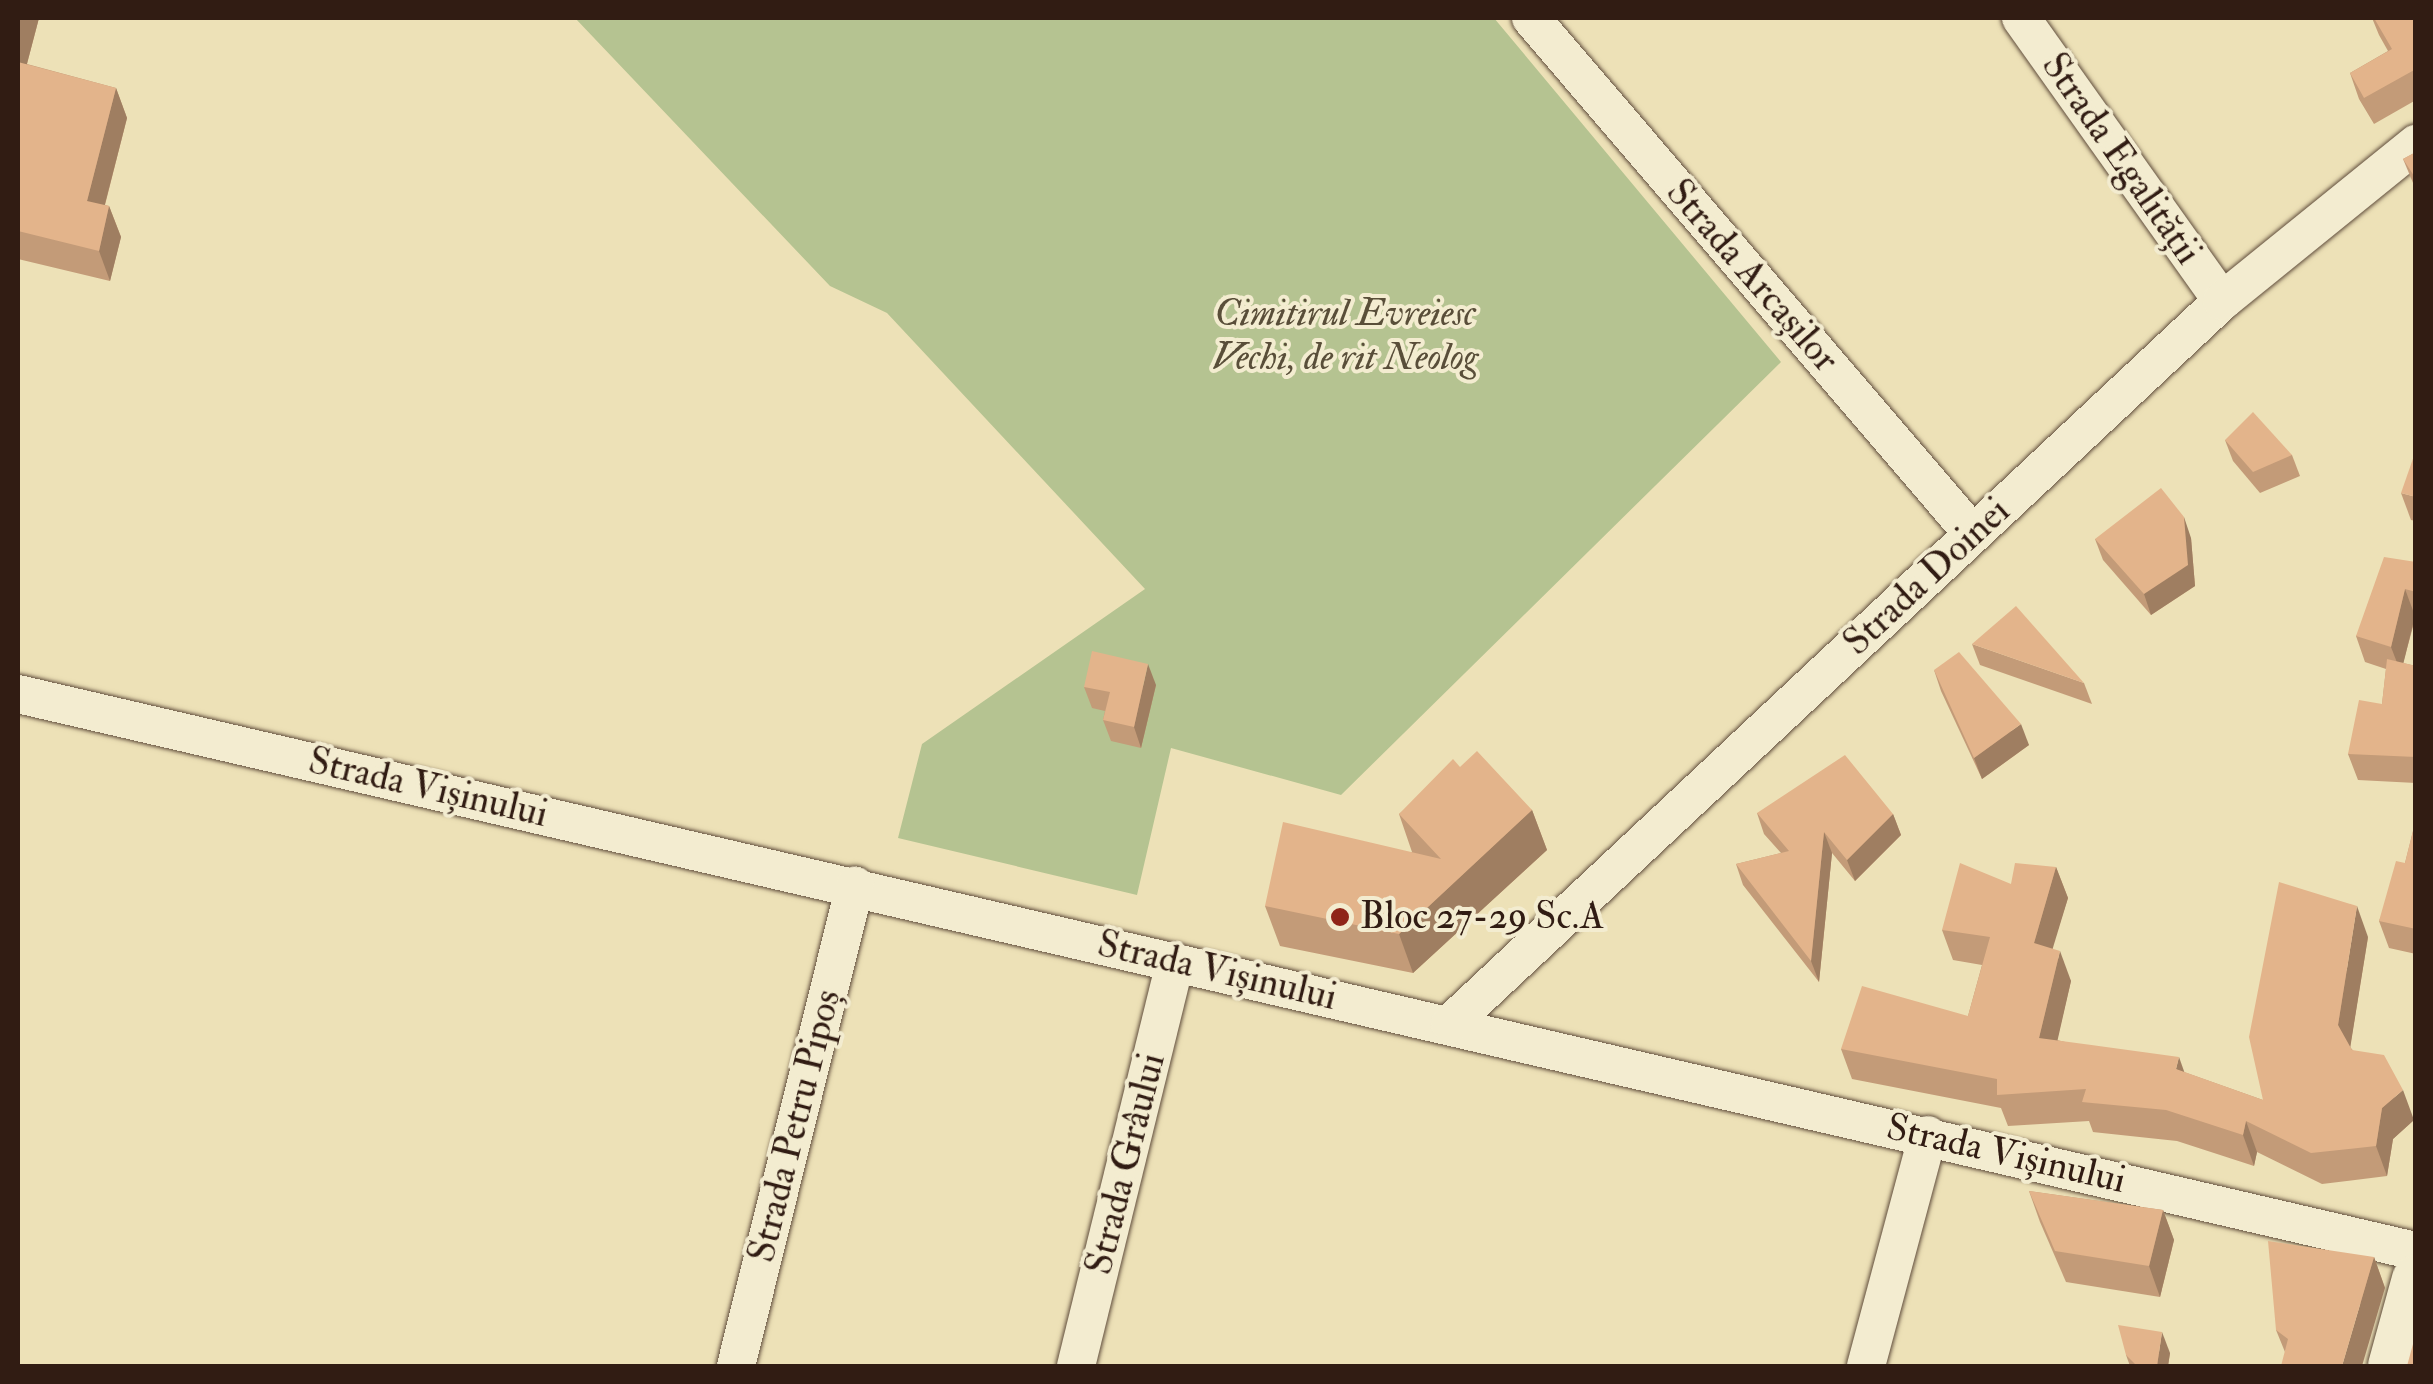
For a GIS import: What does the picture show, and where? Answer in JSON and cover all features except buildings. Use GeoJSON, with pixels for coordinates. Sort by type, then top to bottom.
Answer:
{"type":"FeatureCollection","features":[{"type":"Feature","properties":{"kind":"street","name":"Strada Arcașilor"},"geometry":{"type":"LineString","coordinates":[[1530,18],[1973,534]]}},
{"type":"Feature","properties":{"kind":"street","name":"Strada Egalității"},"geometry":{"type":"LineString","coordinates":[[2021,18],[2222,301]]}},
{"type":"Feature","properties":{"kind":"street","name":"Strada Doinei"},"geometry":{"type":"LineString","coordinates":[[1450,1024],[2222,301],[2416,144]]}},
{"type":"Feature","properties":{"kind":"street","name":"Strada Vișinului"},"geometry":{"type":"LineString","coordinates":[[18,694],[1928,1134],[2416,1251]]}},
{"type":"Feature","properties":{"kind":"street","name":"Strada Petru Pipoș"},"geometry":{"type":"LineString","coordinates":[[736,1366],[855,886]]}},
{"type":"Feature","properties":{"kind":"street","name":"Strada Grâului"},"geometry":{"type":"LineString","coordinates":[[1076,1366],[1175,962]]}},
{"type":"Feature","properties":{"kind":"street"},"geometry":{"type":"LineString","coordinates":[[1866,1366],[1928,1134]]}},
{"type":"Feature","properties":{"kind":"street"},"geometry":{"type":"LineString","coordinates":[[2392,1366],[2416,1279]]}},
{"type":"Feature","properties":{"kind":"green space","name":"Cimitirul Evreiesc Vechi, de rit Neolog"},"geometry":{"type":"Polygon","coordinates":[[[575,18],[1494,18],[1781,362],[1341,795],[1171,748],[1137,895],[898,838],[922,744],[1145,589],[887,313],[830,286],[575,18]]]}},
{"type":"Feature","properties":{"kind":"place","name":"Bloc 27-29 Sc.A"},"geometry":{"type":"Point","coordinates":[1340,917]}}]}
